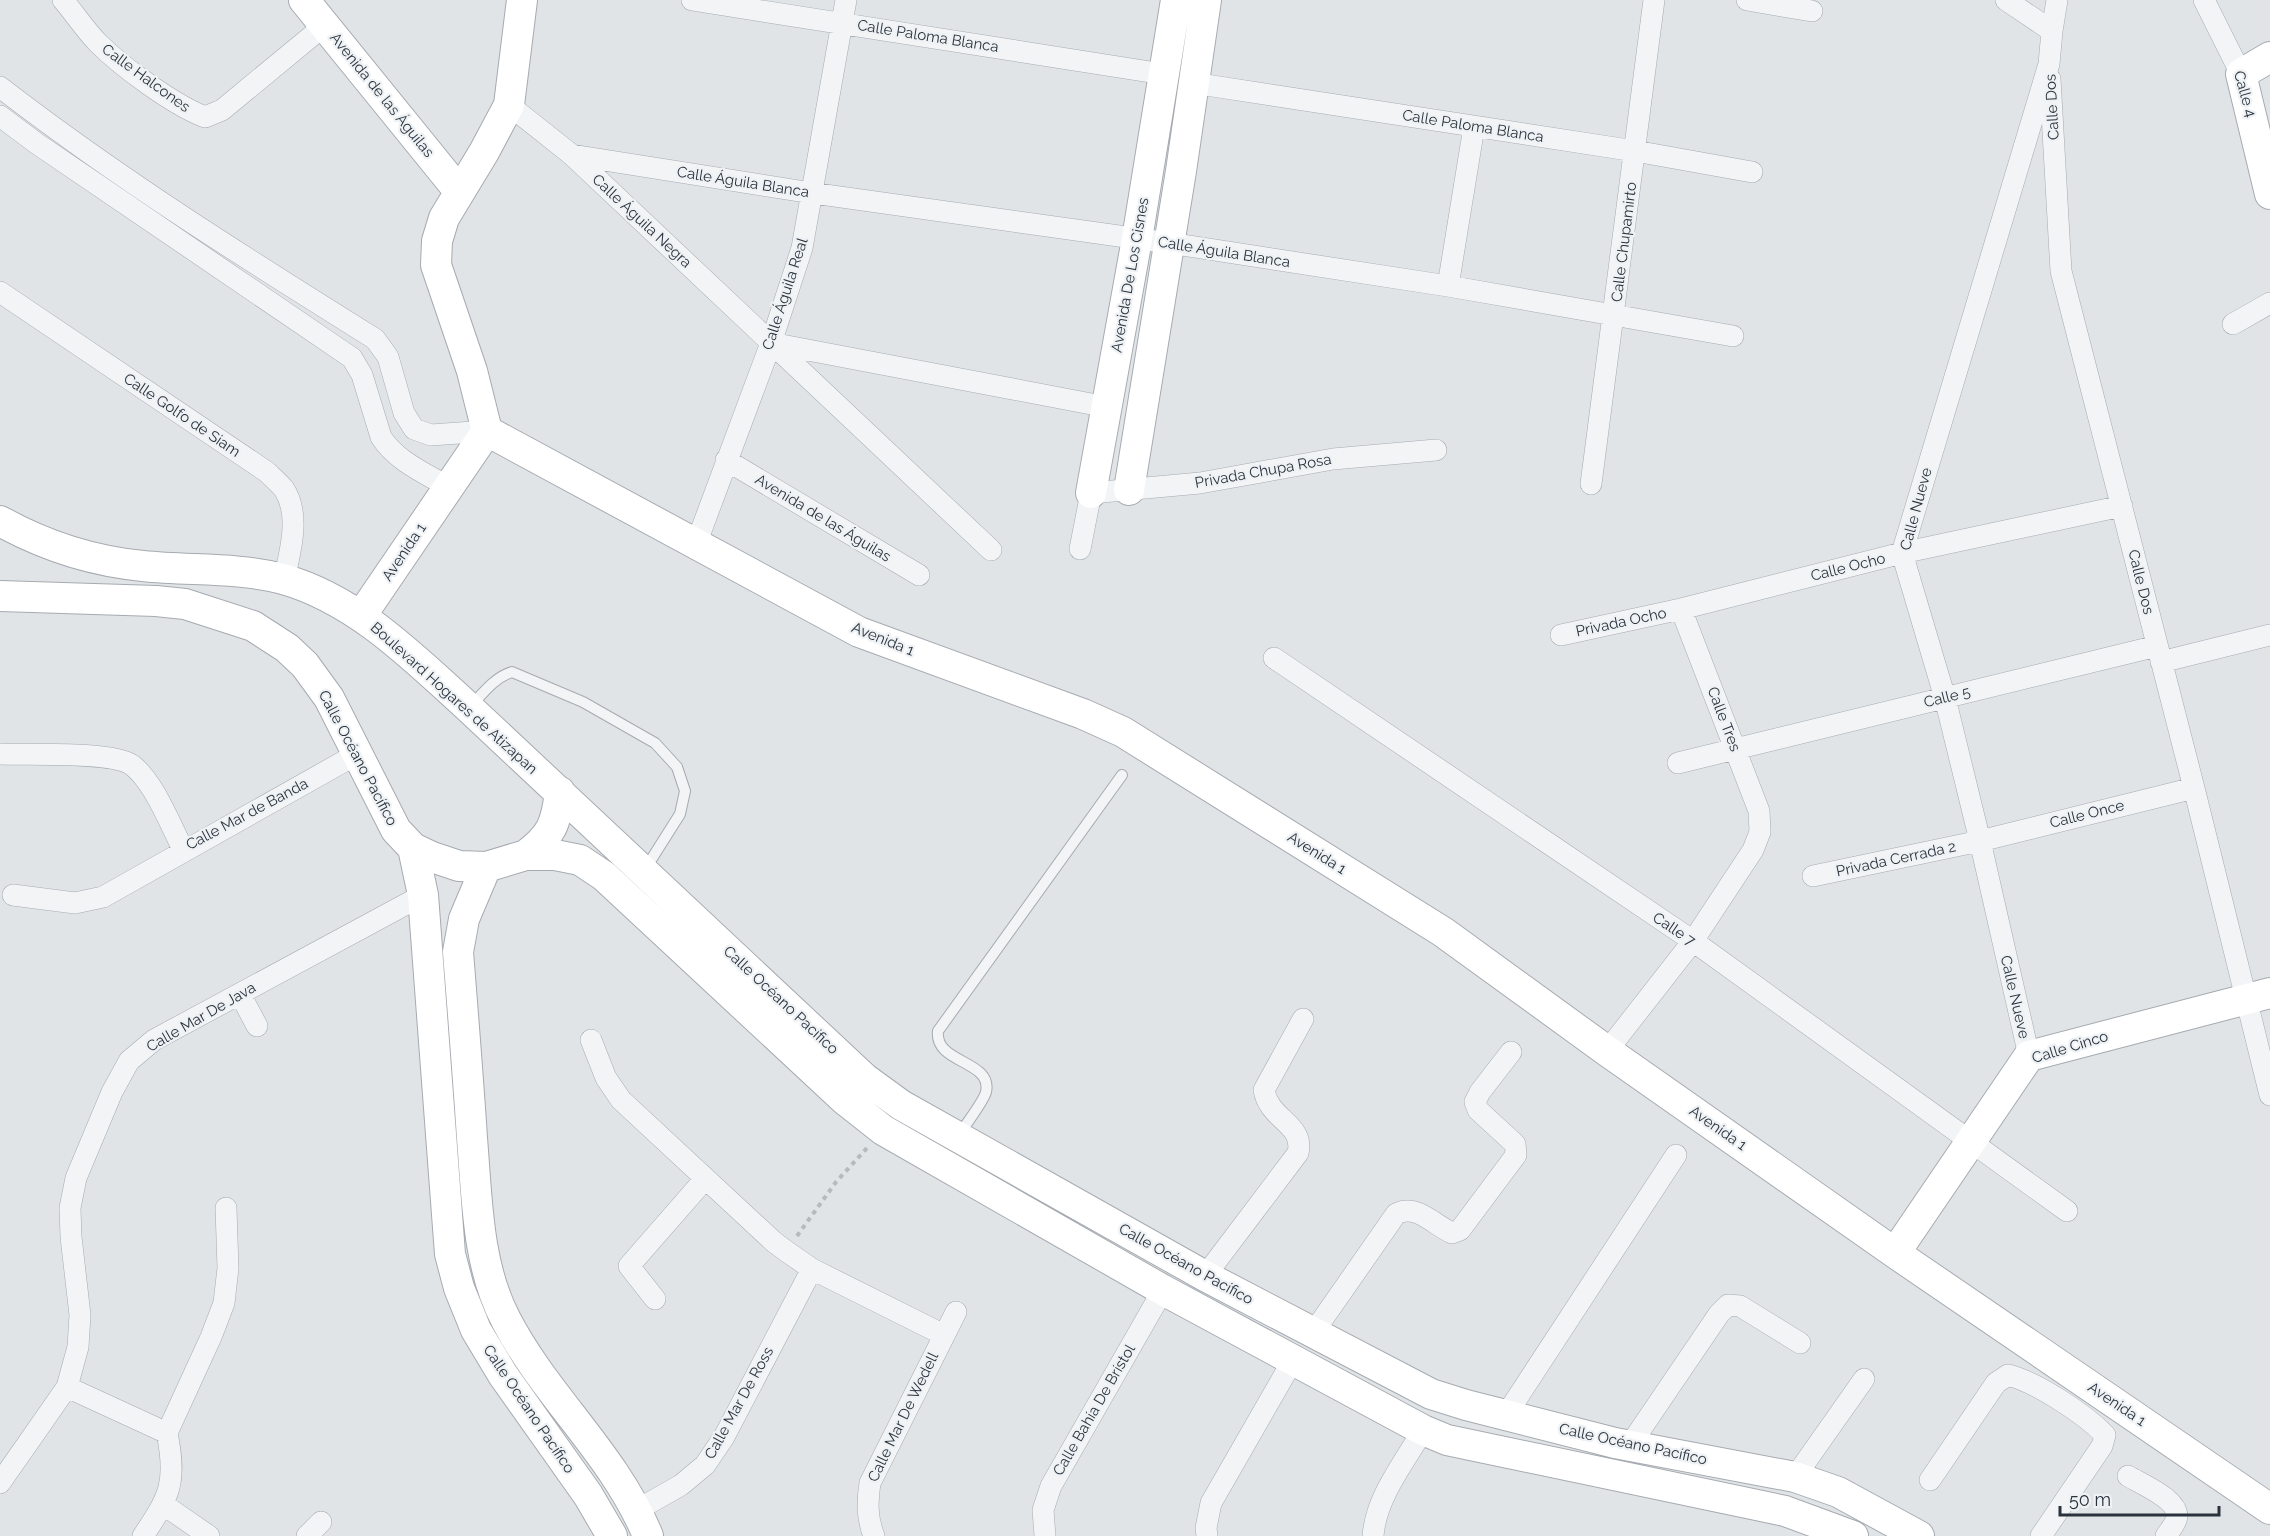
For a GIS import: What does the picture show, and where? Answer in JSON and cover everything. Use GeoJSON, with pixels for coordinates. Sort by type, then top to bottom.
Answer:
{"type":"FeatureCollection","features":[{"type":"Feature","properties":{"kind":"street","name":"Calle Halcones"},"geometry":{"type":"LineString","coordinates":[[63,0],[97,42],[118,61],[187,110],[206,117],[222,110],[325,25]]}},
{"type":"Feature","properties":{"kind":"street","name":"Avenida de las Águilas"},"geometry":{"type":"LineString","coordinates":[[304,0],[459,191]]}},
{"type":"Feature","properties":{"kind":"street"},"geometry":{"type":"LineString","coordinates":[[0,87],[48,124],[234,251],[375,339],[388,357],[408,422],[414,429],[432,435],[488,431],[472,371],[436,265],[437,241],[444,218],[509,105],[522,0]]}},
{"type":"Feature","properties":{"kind":"street","name":"Calle Paloma Blanca"},"geometry":{"type":"LineString","coordinates":[[692,0],[1163,74]]}},
{"type":"Feature","properties":{"kind":"street","name":"Calle Águila Real"},"geometry":{"type":"LineString","coordinates":[[696,544],[771,343],[802,248],[846,0]]}},
{"type":"Feature","properties":{"kind":"street","name":"Avenida De Los Cisnes"},"geometry":{"type":"LineString","coordinates":[[1080,549],[1137,238],[1176,0]]}},
{"type":"Feature","properties":{"kind":"street"},"geometry":{"type":"LineString","coordinates":[[1129,490],[1206,0]]}},
{"type":"Feature","properties":{"kind":"street","name":"Calle Chupamirto"},"geometry":{"type":"LineString","coordinates":[[1591,484],[1615,315],[1654,0]]}},
{"type":"Feature","properties":{"kind":"street"},"geometry":{"type":"LineString","coordinates":[[1747,0],[1812,11]]}},
{"type":"Feature","properties":{"kind":"street"},"geometry":{"type":"LineString","coordinates":[[2006,0],[2052,32]]}},
{"type":"Feature","properties":{"kind":"street","name":"Calle Nueve"},"geometry":{"type":"LineString","coordinates":[[2028,1056],[1945,698],[1902,553],[2049,64],[2057,0]]}},
{"type":"Feature","properties":{"kind":"street","name":"Calle 4"},"geometry":{"type":"LineString","coordinates":[[2204,0],[2241,74],[2270,195]]}},
{"type":"Feature","properties":{"kind":"street"},"geometry":{"type":"LineString","coordinates":[[2241,74],[2270,57]]}},
{"type":"Feature","properties":{"kind":"street","name":"Calle Dos"},"geometry":{"type":"LineString","coordinates":[[2049,64],[2061,271],[2194,788],[2258,996],[2270,1095]]}},
{"type":"Feature","properties":{"kind":"street","name":"Calle Paloma Blanca"},"geometry":{"type":"LineString","coordinates":[[1193,83],[1635,151],[1752,172]]}},
{"type":"Feature","properties":{"kind":"street","name":"Calle Águila Negra"},"geometry":{"type":"LineString","coordinates":[[509,105],[572,155],[991,550]]}},
{"type":"Feature","properties":{"kind":"street"},"geometry":{"type":"LineString","coordinates":[[0,116],[36,143],[352,358],[362,375],[381,437],[396,455],[448,487]]}},
{"type":"Feature","properties":{"kind":"street"},"geometry":{"type":"LineString","coordinates":[[36,143],[48,124]]}},
{"type":"Feature","properties":{"kind":"street"},"geometry":{"type":"LineString","coordinates":[[1448,286],[1474,127]]}},
{"type":"Feature","properties":{"kind":"street","name":"Calle Águila Blanca"},"geometry":{"type":"LineString","coordinates":[[572,155],[812,194],[1137,238],[1448,286],[1733,336]]}},
{"type":"Feature","properties":{"kind":"street"},"geometry":{"type":"LineString","coordinates":[[221,270],[234,251]]}},
{"type":"Feature","properties":{"kind":"street","name":"Calle Golfo de Siam"},"geometry":{"type":"LineString","coordinates":[[0,292],[267,472],[284,490],[292,513],[292,538],[285,580]]}},
{"type":"Feature","properties":{"kind":"street"},"geometry":{"type":"LineString","coordinates":[[2233,324],[2270,303]]}},
{"type":"Feature","properties":{"kind":"street"},"geometry":{"type":"LineString","coordinates":[[352,358],[375,339]]}},
{"type":"Feature","properties":{"kind":"street"},"geometry":{"type":"LineString","coordinates":[[771,343],[1107,407]]}},
{"type":"Feature","properties":{"kind":"street","name":"Avenida 1"},"geometry":{"type":"LineString","coordinates":[[361,616],[488,431],[859,632],[1083,714],[1123,732],[1443,932],[1607,1051],[1895,1253],[2270,1509]]}},
{"type":"Feature","properties":{"kind":"street"},"geometry":{"type":"LineString","coordinates":[[412,465],[432,435]]}},
{"type":"Feature","properties":{"kind":"street","name":"Privada Chupa Rosa"},"geometry":{"type":"LineString","coordinates":[[1091,493],[1200,483],[1333,459],[1436,450]]}},
{"type":"Feature","properties":{"kind":"street","name":"Avenida de las Águilas"},"geometry":{"type":"LineString","coordinates":[[726,460],[919,575]]}},
{"type":"Feature","properties":{"kind":"street","name":"Calle Ocho"},"geometry":{"type":"LineString","coordinates":[[1681,609],[1902,553],[2122,506]]}},
{"type":"Feature","properties":{"kind":"street","name":"Boulevard Hogares de Atizapan"},"geometry":{"type":"LineString","coordinates":[[0,521],[61,550],[95,559],[142,566],[256,573],[316,591],[361,616],[412,657],[560,792]]}},
{"type":"Feature","properties":{"kind":"street","name":"Calle Océano Pacífico"},"geometry":{"type":"LineString","coordinates":[[0,596],[185,604],[253,626],[287,648],[305,665],[329,698],[396,830],[413,848],[459,866],[486,867],[526,855],[555,855],[580,860],[604,876],[845,1100],[883,1130],[1163,1290],[1423,1430],[1447,1440],[1785,1511],[1853,1536]]}},
{"type":"Feature","properties":{"kind":"street","name":"Privada Ocho"},"geometry":{"type":"LineString","coordinates":[[1561,635],[1681,609]]}},
{"type":"Feature","properties":{"kind":"street","name":"Calle Tres"},"geometry":{"type":"LineString","coordinates":[[1681,609],[1759,811],[1760,832],[1753,850],[1693,941]]}},
{"type":"Feature","properties":{"kind":"street"},"geometry":{"type":"LineString","coordinates":[[2159,654],[2270,636]]}},
{"type":"Feature","properties":{"kind":"street","name":"Calle 5"},"geometry":{"type":"LineString","coordinates":[[1678,763],[1945,698],[2159,654]]}},
{"type":"Feature","properties":{"kind":"street","name":"Calle 7"},"geometry":{"type":"LineString","coordinates":[[1274,658],[1693,941],[2067,1211]]}},
{"type":"Feature","properties":{"kind":"street","name":"Calle Mar de Banda"},"geometry":{"type":"LineString","coordinates":[[0,754],[111,757],[130,764],[147,781],[184,851],[357,754]]}},
{"type":"Feature","properties":{"kind":"street","name":"Calle Once"},"geometry":{"type":"LineString","coordinates":[[1980,841],[2194,788]]}},
{"type":"Feature","properties":{"kind":"street"},"geometry":{"type":"LineString","coordinates":[[526,855],[539,845],[552,830],[560,792]]}},
{"type":"Feature","properties":{"kind":"street","name":"Calle Océano Pacífico"},"geometry":{"type":"LineString","coordinates":[[560,792],[864,1077],[902,1105],[1205,1276],[1431,1394],[1630,1445],[1795,1477],[1838,1492],[1919,1536]]}},
{"type":"Feature","properties":{"kind":"street","name":"Privada Cerrada 2"},"geometry":{"type":"LineString","coordinates":[[1813,876],[1980,841]]}},
{"type":"Feature","properties":{"kind":"street","name":"Calle Océano Pacífico"},"geometry":{"type":"LineString","coordinates":[[413,848],[423,895],[450,1254],[459,1288],[476,1330],[503,1375],[588,1495],[612,1536]]}},
{"type":"Feature","properties":{"kind":"street"},"geometry":{"type":"LineString","coordinates":[[13,895],[75,903],[103,897],[184,851]]}},
{"type":"Feature","properties":{"kind":"street","name":"Calle Océano Pacífico"},"geometry":{"type":"LineString","coordinates":[[486,867],[464,919],[458,952],[479,1217],[487,1269],[505,1319],[531,1360],[606,1463],[643,1527]]}},
{"type":"Feature","properties":{"kind":"street","name":"Calle Mar De Java"},"geometry":{"type":"LineString","coordinates":[[0,1483],[67,1387],[78,1347],[80,1315],[70,1208],[76,1178],[112,1092],[129,1061],[154,1040],[423,895]]}},
{"type":"Feature","properties":{"kind":"street"},"geometry":{"type":"LineString","coordinates":[[1607,1051],[1693,941]]}},
{"type":"Feature","properties":{"kind":"street"},"geometry":{"type":"LineString","coordinates":[[240,994],[257,1026]]}},
{"type":"Feature","properties":{"kind":"street","name":"Calle Cinco"},"geometry":{"type":"LineString","coordinates":[[1895,1253],[2028,1056],[2258,996]]}},
{"type":"Feature","properties":{"kind":"street"},"geometry":{"type":"LineString","coordinates":[[1205,1276],[1298,1153],[1301,1143],[1296,1133],[1270,1108],[1264,1090],[1303,1019]]}},
{"type":"Feature","properties":{"kind":"street","name":"Calle Mar De Wedell"},"geometry":{"type":"LineString","coordinates":[[591,1040],[606,1078],[621,1100],[786,1251],[812,1269],[944,1335]]}},
{"type":"Feature","properties":{"kind":"street"},"geometry":{"type":"LineString","coordinates":[[1314,1333],[1396,1214],[1404,1210],[1414,1210],[1452,1233],[1460,1230],[1516,1155],[1515,1144],[1478,1110],[1475,1102],[1511,1052]]}},
{"type":"Feature","properties":{"kind":"street"},"geometry":{"type":"LineString","coordinates":[[1506,1415],[1676,1155]]}},
{"type":"Feature","properties":{"kind":"street"},"geometry":{"type":"LineString","coordinates":[[999,1197],[1016,1169]]}},
{"type":"Feature","properties":{"kind":"street"},"geometry":{"type":"LineString","coordinates":[[655,1299],[629,1266],[705,1179]]}},
{"type":"Feature","properties":{"kind":"street"},"geometry":{"type":"LineString","coordinates":[[143,1536],[164,1505],[171,1483],[172,1457],[167,1433],[224,1303],[228,1268],[226,1208]]}},
{"type":"Feature","properties":{"kind":"street","name":"Calle Mar De Ross"},"geometry":{"type":"LineString","coordinates":[[643,1527],[681,1485],[705,1465],[724,1437],[812,1269]]}},
{"type":"Feature","properties":{"kind":"street","name":"Calle Bahía De Brístol"},"geometry":{"type":"LineString","coordinates":[[1045,1536],[1043,1510],[1051,1486],[1163,1290]]}},
{"type":"Feature","properties":{"kind":"street"},"geometry":{"type":"LineString","coordinates":[[1630,1445],[1719,1314],[1728,1305],[1740,1306],[1800,1342]]}},
{"type":"Feature","properties":{"kind":"street","name":"Calle Mar De Wedell"},"geometry":{"type":"LineString","coordinates":[[874,1536],[869,1524],[867,1502],[870,1483],[956,1312]]}},
{"type":"Feature","properties":{"kind":"street"},"geometry":{"type":"LineString","coordinates":[[1207,1536],[1210,1503],[1293,1360]]}},
{"type":"Feature","properties":{"kind":"street"},"geometry":{"type":"LineString","coordinates":[[1930,1480],[1996,1383],[2008,1375],[2025,1379],[2094,1425],[2104,1435],[2102,1446],[2041,1536]]}},
{"type":"Feature","properties":{"kind":"street"},"geometry":{"type":"LineString","coordinates":[[1795,1477],[1864,1379]]}},
{"type":"Feature","properties":{"kind":"street"},"geometry":{"type":"LineString","coordinates":[[67,1387],[167,1433]]}},
{"type":"Feature","properties":{"kind":"street"},"geometry":{"type":"LineString","coordinates":[[1373,1536],[1374,1520],[1382,1500],[1423,1430]]}},
{"type":"Feature","properties":{"kind":"street"},"geometry":{"type":"LineString","coordinates":[[2128,1476],[2172,1502],[2177,1510],[2177,1520],[2166,1536]]}},
{"type":"Feature","properties":{"kind":"street"},"geometry":{"type":"LineString","coordinates":[[164,1505],[209,1536]]}},
{"type":"Feature","properties":{"kind":"street"},"geometry":{"type":"LineString","coordinates":[[1858,1536],[1869,1508]]}},
{"type":"Feature","properties":{"kind":"lane"},"geometry":{"type":"LineString","coordinates":[[469,708],[490,685],[505,674],[512,672],[583,702],[655,743],[676,767],[685,791],[680,814],[644,871]]}},
{"type":"Feature","properties":{"kind":"lane"},"geometry":{"type":"LineString","coordinates":[[958,1137],[986,1093],[985,1082],[981,1073],[943,1050],[937,1040],[938,1031],[1122,775]]}},
{"type":"Feature","properties":{"kind":"path"},"geometry":{"type":"LineString","coordinates":[[786,1251],[836,1182],[883,1130]]}}]}
